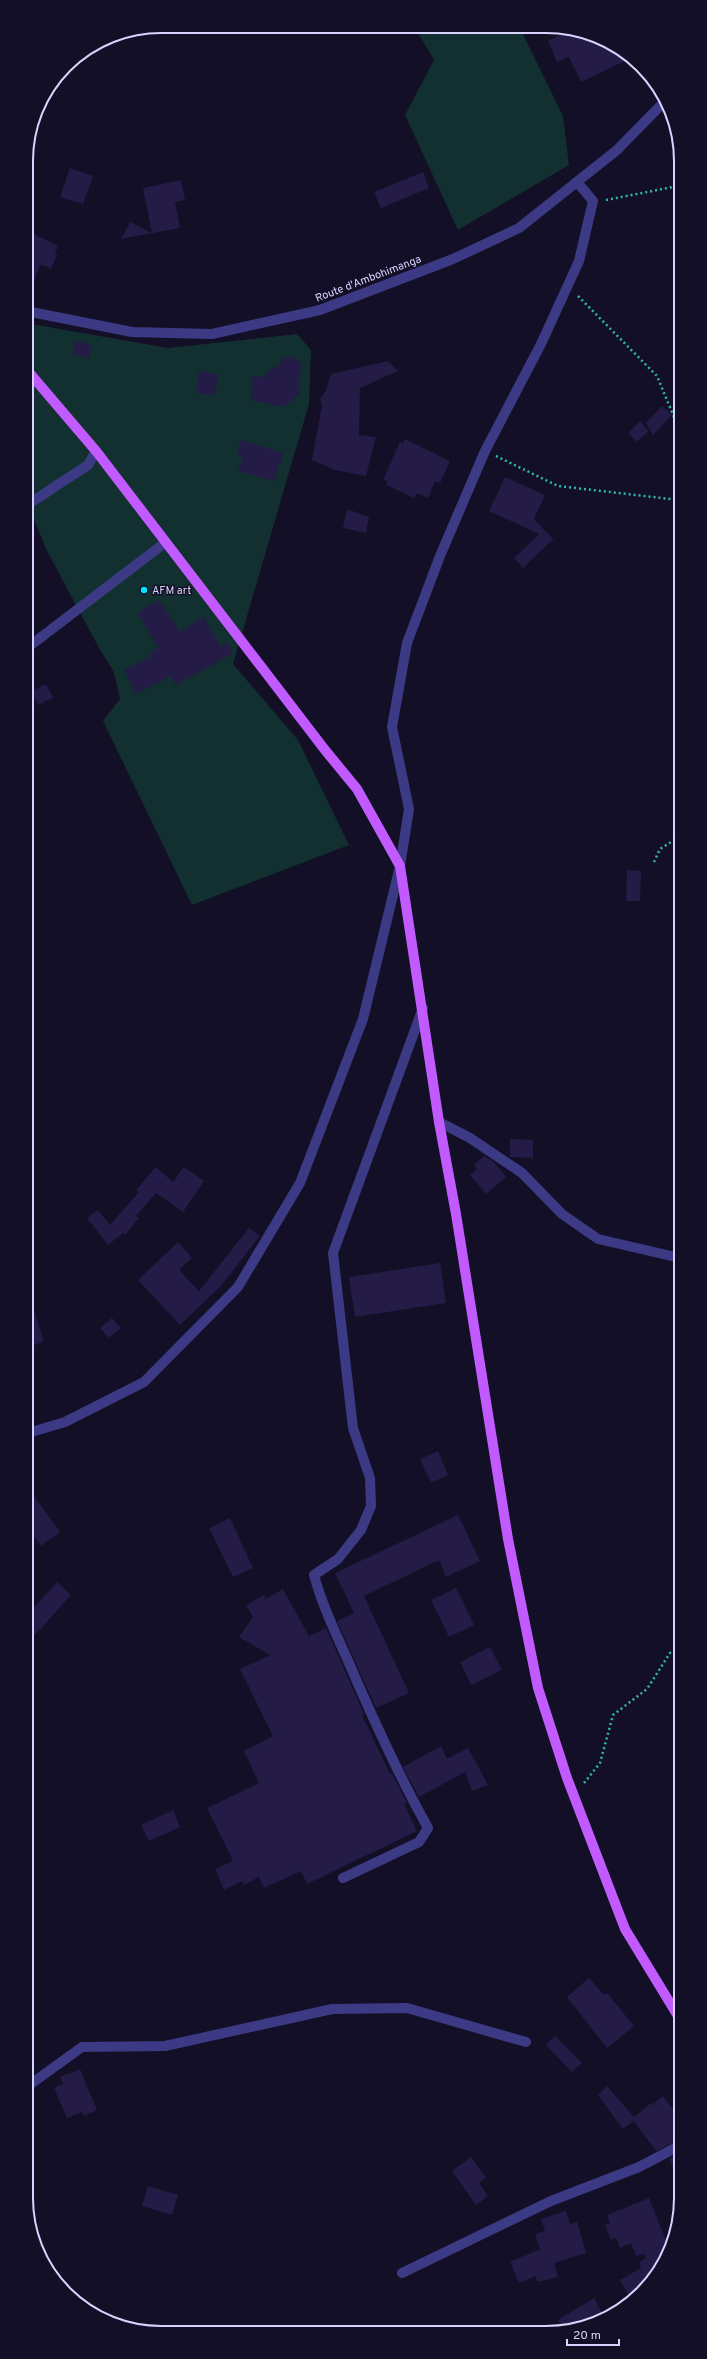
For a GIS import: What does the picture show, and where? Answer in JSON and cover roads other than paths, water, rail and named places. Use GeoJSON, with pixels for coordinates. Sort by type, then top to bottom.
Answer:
{"type":"FeatureCollection","features":[{"type":"Feature","properties":{"kind":"main road"},"geometry":{"type":"LineString","coordinates":[[33,378],[96,451],[357,789],[400,866],[423,1008],[439,1122],[456,1214],[508,1539],[538,1688],[572,1791],[625,1929],[674,2011]]}},
{"type":"Feature","properties":{"kind":"street","name":"Route d'Ambohimanga"},"geometry":{"type":"LineString","coordinates":[[33,311],[132,332],[212,334],[320,310],[453,259],[519,228],[617,150],[661,105]]}},
{"type":"Feature","properties":{"kind":"street"},"geometry":{"type":"LineString","coordinates":[[33,1432],[65,1422],[144,1382],[238,1287],[300,1183],[363,1019],[400,866],[409,809],[392,728],[407,643],[440,556],[485,451],[541,344],[579,261],[594,201],[577,182]]}},
{"type":"Feature","properties":{"kind":"street"},"geometry":{"type":"LineString","coordinates":[[33,501],[88,465],[96,451]]}},
{"type":"Feature","properties":{"kind":"street"},"geometry":{"type":"LineString","coordinates":[[33,643],[166,542]]}},
{"type":"Feature","properties":{"kind":"street"},"geometry":{"type":"LineString","coordinates":[[343,1878],[419,1842],[428,1828],[403,1784],[364,1698],[319,1594],[314,1575],[338,1559],[361,1530],[371,1506],[370,1478],[353,1428],[333,1253],[423,1008]]}},
{"type":"Feature","properties":{"kind":"street"},"geometry":{"type":"LineString","coordinates":[[439,1122],[470,1138],[522,1173],[562,1214],[598,1239],[674,1257]]}},
{"type":"Feature","properties":{"kind":"street"},"geometry":{"type":"LineString","coordinates":[[33,2082],[82,2047],[165,2046],[332,2009],[407,2008],[526,2042]]}},
{"type":"Feature","properties":{"kind":"street"},"geometry":{"type":"LineString","coordinates":[[402,2273],[551,2201],[639,2167],[674,2149]]}},
{"type":"Feature","properties":{"kind":"place","name":"AFM art"},"geometry":{"type":"Point","coordinates":[144,590]}}]}
